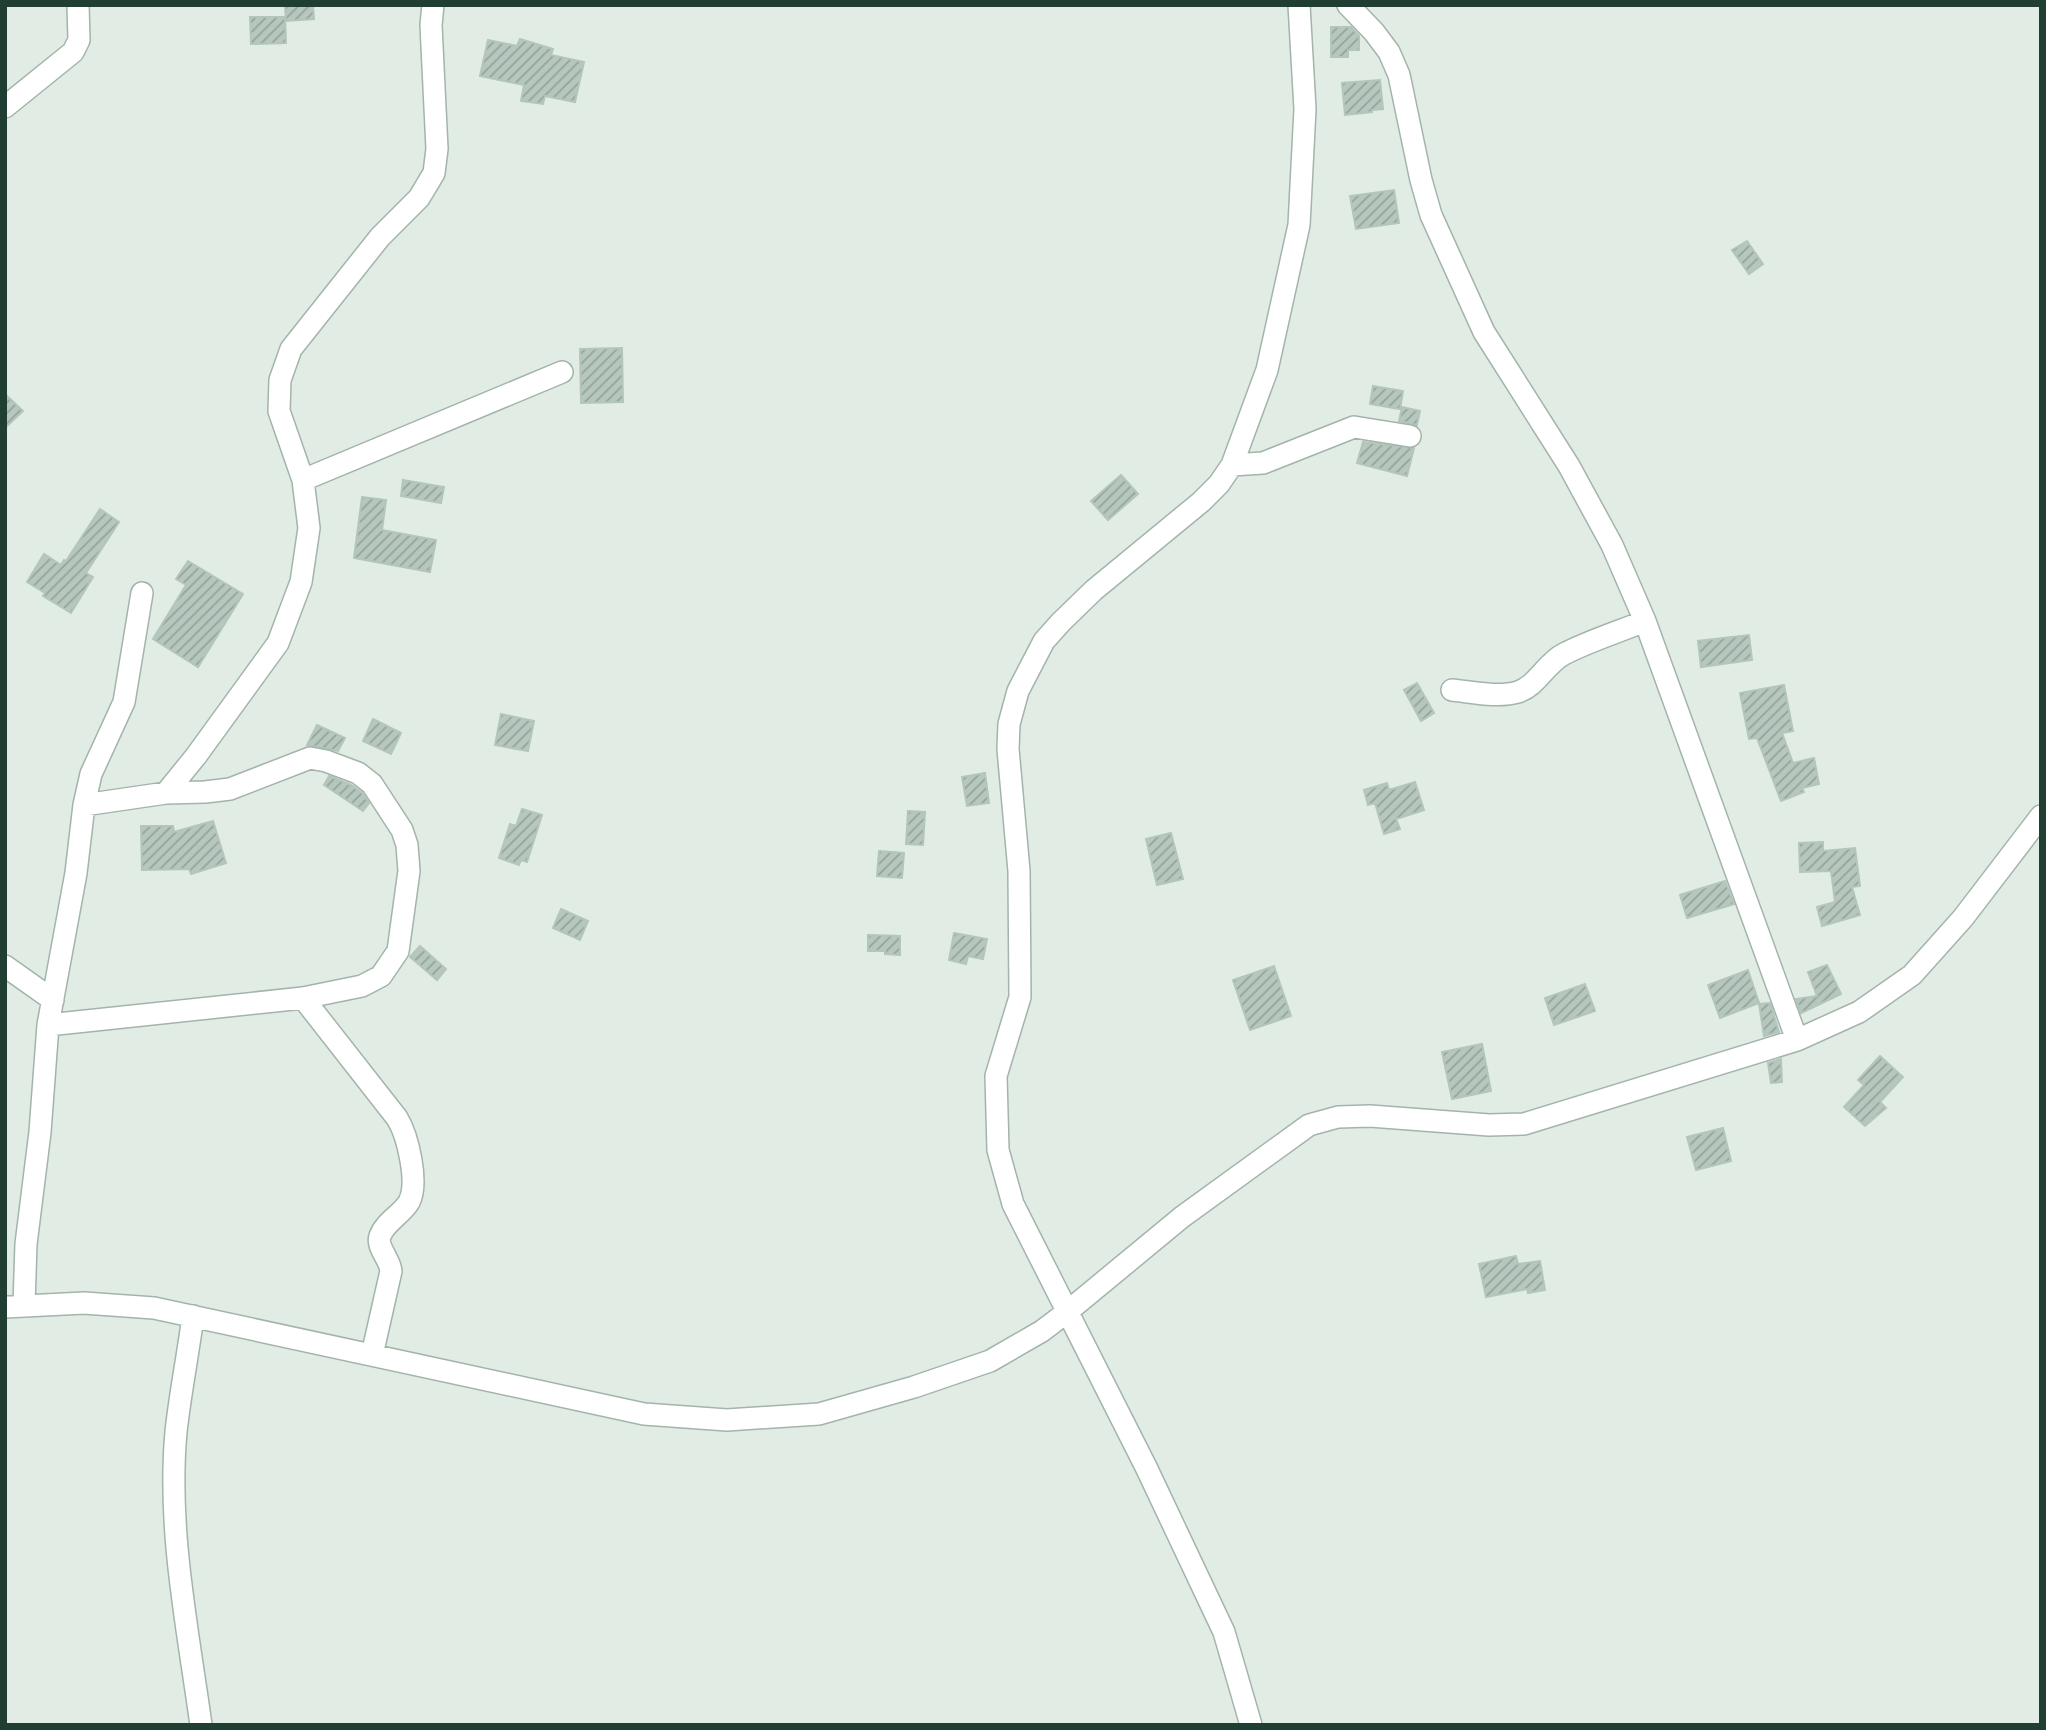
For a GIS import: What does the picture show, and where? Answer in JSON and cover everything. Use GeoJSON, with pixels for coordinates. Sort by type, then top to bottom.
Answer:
{"type":"FeatureCollection","features":[{"type":"Feature","properties":{"kind":"street"},"geometry":{"type":"LineString","coordinates":[[5,107],[73,52],[79,40],[78,5]]}},
{"type":"Feature","properties":{"kind":"street"},"geometry":{"type":"LineString","coordinates":[[1251,1725],[1224,1632],[1146,1467],[1013,1204],[998,1150],[996,1076],[1021,986],[1019,871],[1008,749],[1009,724],[1018,691],[1044,641],[1094,590],[1201,502],[1219,484],[1231,465],[1267,370],[1299,225],[1305,109],[1299,5]]}},
{"type":"Feature","properties":{"kind":"street"},"geometry":{"type":"LineString","coordinates":[[1348,5],[1390,52],[1399,75],[1431,215],[1484,332],[1569,466],[1612,545],[1645,621],[1797,1040]]}},
{"type":"Feature","properties":{"kind":"street"},"geometry":{"type":"LineString","coordinates":[[166,793],[196,757],[278,643],[300,582],[309,528],[303,480],[279,411],[280,380],[291,349],[380,237],[419,198],[434,173],[437,149],[425,7]]}},
{"type":"Feature","properties":{"kind":"street"},"geometry":{"type":"LineString","coordinates":[[303,480],[562,373]]}},
{"type":"Feature","properties":{"kind":"street"},"geometry":{"type":"LineString","coordinates":[[1231,465],[1263,463],[1354,427],[1410,436]]}},
{"type":"Feature","properties":{"kind":"street"},"geometry":{"type":"LineString","coordinates":[[142,593],[124,702],[91,774],[84,805],[76,873],[48,1025],[40,1132],[15,1306],[96,1303],[154,1308],[644,1414],[727,1420],[819,1414],[914,1387],[990,1361],[1042,1331],[1182,1217],[1309,1125],[1339,1117],[1370,1116],[1489,1125],[1524,1124],[1797,1040],[1858,1012],[1912,975],[1963,918],[2041,816]]}},
{"type":"Feature","properties":{"kind":"street"},"geometry":{"type":"LineString","coordinates":[[1452,690],[1496,694],[1517,692],[1530,685],[1548,665],[1563,655],[1645,621]]}},
{"type":"Feature","properties":{"kind":"street"},"geometry":{"type":"LineString","coordinates":[[48,1025],[303,998],[362,986],[381,976],[398,951],[409,872],[407,845],[401,830],[372,784],[347,769],[310,758],[230,789],[166,793],[84,805]]}},
{"type":"Feature","properties":{"kind":"street"},"geometry":{"type":"LineString","coordinates":[[5,966],[53,1000]]}},
{"type":"Feature","properties":{"kind":"street"},"geometry":{"type":"LineString","coordinates":[[303,998],[397,1118],[406,1139],[413,1191],[408,1203],[380,1236],[380,1244],[391,1262],[391,1270],[372,1355]]}},
{"type":"Feature","properties":{"kind":"street"},"geometry":{"type":"LineString","coordinates":[[193,1316],[176,1433],[175,1475],[178,1561],[201,1725]]}},
{"type":"Feature","properties":{"kind":"building"},"geometry":{"type":"Polygon","coordinates":[[[285,5],[313,5],[314,19],[286,21],[285,5]]]}},
{"type":"Feature","properties":{"kind":"building"},"geometry":{"type":"Polygon","coordinates":[[[250,17],[285,17],[286,43],[251,44],[250,17]]]}},
{"type":"Feature","properties":{"kind":"building"},"geometry":{"type":"Polygon","coordinates":[[[1331,27],[1351,27],[1359,36],[1359,50],[1348,50],[1348,57],[1331,57],[1331,27]]]}},
{"type":"Feature","properties":{"kind":"building"},"geometry":{"type":"Polygon","coordinates":[[[520,39],[553,49],[551,55],[584,62],[575,102],[545,96],[543,104],[521,101],[524,85],[480,76],[488,40],[517,46],[520,39]]]}},
{"type":"Feature","properties":{"kind":"building"},"geometry":{"type":"Polygon","coordinates":[[[1380,80],[1383,109],[1345,115],[1342,83],[1380,80]]]}},
{"type":"Feature","properties":{"kind":"building"},"geometry":{"type":"Polygon","coordinates":[[[1394,190],[1399,223],[1356,229],[1350,196],[1394,190]]]}},
{"type":"Feature","properties":{"kind":"building"},"geometry":{"type":"Polygon","coordinates":[[[1747,241],[1763,264],[1749,274],[1732,250],[1747,241]]]}},
{"type":"Feature","properties":{"kind":"building"},"geometry":{"type":"Polygon","coordinates":[[[622,348],[623,402],[581,403],[580,349],[622,348]]]}},
{"type":"Feature","properties":{"kind":"building"},"geometry":{"type":"Polygon","coordinates":[[[1373,386],[1403,391],[1400,409],[1370,404],[1373,386]]]}},
{"type":"Feature","properties":{"kind":"building"},"geometry":{"type":"Polygon","coordinates":[[[5,394],[23,411],[5,428],[5,394]]]}},
{"type":"Feature","properties":{"kind":"building"},"geometry":{"type":"Polygon","coordinates":[[[1402,407],[1420,411],[1417,425],[1399,421],[1402,407]]]}},
{"type":"Feature","properties":{"kind":"building"},"geometry":{"type":"Polygon","coordinates":[[[1363,442],[1414,448],[1407,476],[1357,463],[1363,442]]]}},
{"type":"Feature","properties":{"kind":"building"},"geometry":{"type":"Polygon","coordinates":[[[1121,475],[1138,494],[1108,520],[1091,501],[1121,475]]]}},
{"type":"Feature","properties":{"kind":"building"},"geometry":{"type":"Polygon","coordinates":[[[403,480],[444,487],[441,503],[401,496],[403,480]]]}},
{"type":"Feature","properties":{"kind":"building"},"geometry":{"type":"Polygon","coordinates":[[[362,497],[386,500],[382,530],[436,540],[430,572],[354,558],[362,497]]]}},
{"type":"Feature","properties":{"kind":"building"},"geometry":{"type":"Polygon","coordinates":[[[100,509],[119,522],[86,573],[93,577],[71,613],[43,596],[45,593],[27,582],[44,554],[61,565],[66,561],[100,509]]]}},
{"type":"Feature","properties":{"kind":"building"},"geometry":{"type":"Polygon","coordinates":[[[188,561],[243,594],[198,667],[153,639],[186,585],[176,579],[188,561]]]}},
{"type":"Feature","properties":{"kind":"building"},"geometry":{"type":"Polygon","coordinates":[[[1749,635],[1752,660],[1701,667],[1698,641],[1749,635]]]}},
{"type":"Feature","properties":{"kind":"building"},"geometry":{"type":"Polygon","coordinates":[[[1417,683],[1434,713],[1421,721],[1404,690],[1417,683]]]}},
{"type":"Feature","properties":{"kind":"building"},"geometry":{"type":"Polygon","coordinates":[[[1784,685],[1793,731],[1782,733],[1793,763],[1814,758],[1819,784],[1802,788],[1804,792],[1781,801],[1757,738],[1749,739],[1740,693],[1784,685]]]}},
{"type":"Feature","properties":{"kind":"building"},"geometry":{"type":"Polygon","coordinates":[[[501,714],[534,721],[528,751],[495,745],[501,714]]]}},
{"type":"Feature","properties":{"kind":"building"},"geometry":{"type":"Polygon","coordinates":[[[373,719],[401,733],[391,754],[363,741],[373,719]]]}},
{"type":"Feature","properties":{"kind":"building"},"geometry":{"type":"Polygon","coordinates":[[[317,725],[345,738],[338,751],[307,745],[317,725]]]}},
{"type":"Feature","properties":{"kind":"building"},"geometry":{"type":"Polygon","coordinates":[[[985,773],[989,803],[967,806],[962,777],[985,773]]]}},
{"type":"Feature","properties":{"kind":"building"},"geometry":{"type":"Polygon","coordinates":[[[329,776],[362,793],[369,803],[363,811],[324,785],[329,776]]]}},
{"type":"Feature","properties":{"kind":"building"},"geometry":{"type":"Polygon","coordinates":[[[1415,782],[1424,810],[1396,819],[1400,829],[1384,834],[1375,803],[1368,805],[1364,790],[1387,783],[1389,790],[1415,782]]]}},
{"type":"Feature","properties":{"kind":"building"},"geometry":{"type":"Polygon","coordinates":[[[522,809],[542,815],[527,862],[521,860],[519,865],[499,858],[510,824],[516,826],[522,809]]]}},
{"type":"Feature","properties":{"kind":"building"},"geometry":{"type":"Polygon","coordinates":[[[908,811],[925,812],[923,845],[906,844],[908,811]]]}},
{"type":"Feature","properties":{"kind":"building"},"geometry":{"type":"Polygon","coordinates":[[[213,821],[226,863],[191,874],[189,869],[142,870],[141,826],[173,826],[174,832],[213,821]]]}},
{"type":"Feature","properties":{"kind":"building"},"geometry":{"type":"Polygon","coordinates":[[[1171,833],[1183,879],[1157,885],[1146,839],[1171,833]]]}},
{"type":"Feature","properties":{"kind":"building"},"geometry":{"type":"Polygon","coordinates":[[[1823,842],[1823,851],[1855,848],[1860,886],[1852,887],[1860,915],[1822,926],[1817,907],[1835,902],[1831,871],[1800,872],[1799,843],[1823,842]]]}},
{"type":"Feature","properties":{"kind":"building"},"geometry":{"type":"Polygon","coordinates":[[[879,851],[904,853],[902,878],[877,876],[879,851]]]}},
{"type":"Feature","properties":{"kind":"building"},"geometry":{"type":"Polygon","coordinates":[[[1725,881],[1734,904],[1687,918],[1680,895],[1725,881]]]}},
{"type":"Feature","properties":{"kind":"building"},"geometry":{"type":"Polygon","coordinates":[[[561,909],[588,921],[580,940],[553,928],[561,909]]]}},
{"type":"Feature","properties":{"kind":"building"},"geometry":{"type":"Polygon","coordinates":[[[954,933],[987,939],[983,959],[968,956],[966,964],[949,960],[954,933]]]}},
{"type":"Feature","properties":{"kind":"building"},"geometry":{"type":"Polygon","coordinates":[[[868,935],[900,936],[900,955],[885,954],[885,951],[868,951],[868,935]]]}},
{"type":"Feature","properties":{"kind":"building"},"geometry":{"type":"Polygon","coordinates":[[[420,946],[446,969],[437,980],[410,957],[420,946]]]}},
{"type":"Feature","properties":{"kind":"building"},"geometry":{"type":"Polygon","coordinates":[[[1827,965],[1841,994],[1801,1013],[1796,999],[1817,996],[1808,972],[1827,965]]]}},
{"type":"Feature","properties":{"kind":"building"},"geometry":{"type":"Polygon","coordinates":[[[1274,966],[1291,1016],[1250,1030],[1233,980],[1274,966]]]}},
{"type":"Feature","properties":{"kind":"building"},"geometry":{"type":"Polygon","coordinates":[[[1748,970],[1759,1003],[1720,1018],[1708,985],[1748,970]]]}},
{"type":"Feature","properties":{"kind":"building"},"geometry":{"type":"Polygon","coordinates":[[[1585,984],[1595,1011],[1554,1025],[1545,998],[1585,984]]]}},
{"type":"Feature","properties":{"kind":"building"},"geometry":{"type":"Polygon","coordinates":[[[1770,1003],[1779,1032],[1764,1036],[1759,1004],[1770,1003]]]}},
{"type":"Feature","properties":{"kind":"building"},"geometry":{"type":"Polygon","coordinates":[[[1482,1044],[1491,1091],[1452,1099],[1442,1052],[1482,1044]]]}},
{"type":"Feature","properties":{"kind":"building"},"geometry":{"type":"Polygon","coordinates":[[[1880,1056],[1903,1077],[1880,1102],[1886,1108],[1865,1126],[1844,1107],[1864,1085],[1858,1080],[1880,1056]]]}},
{"type":"Feature","properties":{"kind":"building"},"geometry":{"type":"Polygon","coordinates":[[[1781,1059],[1782,1082],[1771,1083],[1768,1063],[1781,1059]]]}},
{"type":"Feature","properties":{"kind":"building"},"geometry":{"type":"Polygon","coordinates":[[[1723,1128],[1731,1161],[1696,1170],[1687,1137],[1723,1128]]]}},
{"type":"Feature","properties":{"kind":"building"},"geometry":{"type":"Polygon","coordinates":[[[1516,1256],[1518,1264],[1540,1261],[1545,1290],[1528,1293],[1527,1289],[1486,1297],[1479,1264],[1516,1256]]]}}]}
